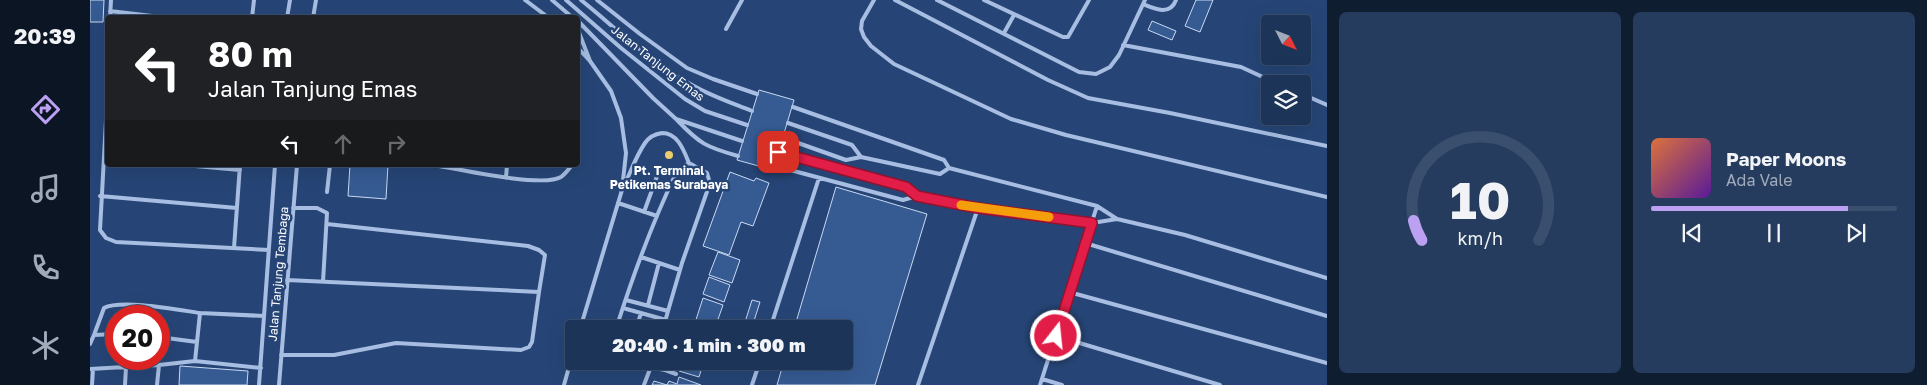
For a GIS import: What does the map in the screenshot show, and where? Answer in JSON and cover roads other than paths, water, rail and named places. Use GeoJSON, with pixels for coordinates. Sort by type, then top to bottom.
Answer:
{"type":"FeatureCollection","features":[{"type":"Feature","properties":{"kind":"lane"},"geometry":{"type":"LineString","coordinates":[[110,15],[111,0]]}},
{"type":"Feature","properties":{"kind":"lane"},"geometry":{"type":"LineString","coordinates":[[252,15],[254,0]]}},
{"type":"Feature","properties":{"kind":"lane"},"geometry":{"type":"LineString","coordinates":[[288,15],[290,0]]}},
{"type":"Feature","properties":{"kind":"lane"},"geometry":{"type":"LineString","coordinates":[[314,15],[316,0]]}},
{"type":"Feature","properties":{"kind":"lane"},"geometry":{"type":"LineString","coordinates":[[525,0],[545,15]]}},
{"type":"Feature","properties":{"kind":"lane"},"geometry":{"type":"LineString","coordinates":[[552,0],[570,15]]}},
{"type":"Feature","properties":{"kind":"lane","name":"Jalan Tanjung Emas"},"geometry":{"type":"LineString","coordinates":[[566,0],[620,48],[685,99],[705,112],[747,126]]}},
{"type":"Feature","properties":{"kind":"lane"},"geometry":{"type":"LineString","coordinates":[[582,0],[662,66],[691,85],[722,100],[752,111]]}},
{"type":"Feature","properties":{"kind":"lane"},"geometry":{"type":"LineString","coordinates":[[597,0],[687,68],[757,94]]}},
{"type":"Feature","properties":{"kind":"lane"},"geometry":{"type":"LineString","coordinates":[[726,29],[742,0]]}},
{"type":"Feature","properties":{"kind":"lane"},"geometry":{"type":"LineString","coordinates":[[874,0],[862,21],[861,29],[871,46],[894,64],[1012,119],[1066,135],[1327,197]]}},
{"type":"Feature","properties":{"kind":"lane"},"geometry":{"type":"LineString","coordinates":[[895,0],[1048,80],[1088,98],[1327,146]]}},
{"type":"Feature","properties":{"kind":"lane"},"geometry":{"type":"LineString","coordinates":[[937,0],[1080,72],[1096,74],[1110,67],[1119,55],[1144,2],[1160,11],[1168,10],[1174,6],[1176,0]]}},
{"type":"Feature","properties":{"kind":"lane"},"geometry":{"type":"LineString","coordinates":[[984,0],[1063,37],[1068,37],[1089,0]]}},
{"type":"Feature","properties":{"kind":"lane"},"geometry":{"type":"LineString","coordinates":[[110,11],[144,15]]}},
{"type":"Feature","properties":{"kind":"lane"},"geometry":{"type":"LineString","coordinates":[[1004,33],[1014,15]]}},
{"type":"Feature","properties":{"kind":"lane","name":"Jalan Tanjung Emas"},"geometry":{"type":"LineString","coordinates":[[580,24],[653,98],[676,118],[742,141]]}},
{"type":"Feature","properties":{"kind":"lane"},"geometry":{"type":"LineString","coordinates":[[580,35],[590,61]]}},
{"type":"Feature","properties":{"kind":"lane"},"geometry":{"type":"LineString","coordinates":[[1123,45],[1241,67],[1261,76]]}},
{"type":"Feature","properties":{"kind":"lane"},"geometry":{"type":"LineString","coordinates":[[580,50],[611,91],[621,118],[626,153],[622,190]]}},
{"type":"Feature","properties":{"kind":"lane"},"geometry":{"type":"LineString","coordinates":[[1311,98],[1327,105]]}},
{"type":"Feature","properties":{"kind":"lane"},"geometry":{"type":"LineString","coordinates":[[793,107],[944,160],[949,168],[1097,206],[1117,219],[1185,235],[1327,278]]}},
{"type":"Feature","properties":{"kind":"lane"},"geometry":{"type":"LineString","coordinates":[[676,118],[693,137],[708,147],[738,156]]}},
{"type":"Feature","properties":{"kind":"lane"},"geometry":{"type":"LineString","coordinates":[[788,123],[852,145],[861,157]]}},
{"type":"Feature","properties":{"kind":"lane"},"geometry":{"type":"LineString","coordinates":[[583,320],[622,190],[646,141],[655,134],[666,133],[675,138],[683,148],[689,163],[707,173],[710,182],[680,270],[666,320],[623,308]]}},
{"type":"Feature","properties":{"kind":"lane"},"geometry":{"type":"LineString","coordinates":[[784,138],[846,160],[861,157],[940,174],[949,168]]}},
{"type":"Feature","properties":{"kind":"lane"},"geometry":{"type":"LineString","coordinates":[[778,152],[906,187],[917,196]]}},
{"type":"Feature","properties":{"kind":"lane"},"geometry":{"type":"LineString","coordinates":[[105,159],[100,196],[100,230],[106,238],[116,242],[269,250]]}},
{"type":"Feature","properties":{"kind":"lane"},"geometry":{"type":"LineString","coordinates":[[619,320],[641,257],[677,171],[689,163]]}},
{"type":"Feature","properties":{"kind":"lane"},"geometry":{"type":"LineString","coordinates":[[775,166],[903,200],[917,196],[978,208],[1092,223],[1117,219]]}},
{"type":"Feature","properties":{"kind":"lane"},"geometry":{"type":"LineString","coordinates":[[234,248],[240,167]]}},
{"type":"Feature","properties":{"kind":"lane","name":"Jalan Tanjung Tembaga"},"geometry":{"type":"LineString","coordinates":[[259,385],[275,167]]}},
{"type":"Feature","properties":{"kind":"lane","name":"Jalan Tanjung Tembaga"},"geometry":{"type":"LineString","coordinates":[[279,385],[297,167]]}},
{"type":"Feature","properties":{"kind":"lane"},"geometry":{"type":"LineString","coordinates":[[327,192],[330,167]]}},
{"type":"Feature","properties":{"kind":"lane"},"geometry":{"type":"LineString","coordinates":[[452,167],[506,178],[552,180],[562,176],[570,167]]}},
{"type":"Feature","properties":{"kind":"lane"},"geometry":{"type":"LineString","coordinates":[[506,178],[508,167]]}},
{"type":"Feature","properties":{"kind":"lane"},"geometry":{"type":"LineString","coordinates":[[644,212],[660,168]]}},
{"type":"Feature","properties":{"kind":"lane"},"geometry":{"type":"LineString","coordinates":[[773,320],[819,178]]}},
{"type":"Feature","properties":{"kind":"lane"},"geometry":{"type":"LineString","coordinates":[[100,196],[237,208]]}},
{"type":"Feature","properties":{"kind":"lane"},"geometry":{"type":"LineString","coordinates":[[618,203],[657,216]]}},
{"type":"Feature","properties":{"kind":"lane"},"geometry":{"type":"LineString","coordinates":[[1040,385],[1097,206]]}},
{"type":"Feature","properties":{"kind":"lane"},"geometry":{"type":"LineString","coordinates":[[294,208],[317,208],[327,213],[322,282]]}},
{"type":"Feature","properties":{"kind":"lane"},"geometry":{"type":"LineString","coordinates":[[918,385],[978,208]]}},
{"type":"Feature","properties":{"kind":"lane"},"geometry":{"type":"LineString","coordinates":[[281,355],[334,354],[396,343],[521,350],[529,347],[532,342],[545,255],[539,250],[528,246],[327,224]]}},
{"type":"Feature","properties":{"kind":"lane"},"geometry":{"type":"LineString","coordinates":[[1085,243],[1327,316]]}},
{"type":"Feature","properties":{"kind":"lane"},"geometry":{"type":"LineString","coordinates":[[641,257],[680,270]]}},
{"type":"Feature","properties":{"kind":"lane"},"geometry":{"type":"LineString","coordinates":[[648,305],[660,263]]}},
{"type":"Feature","properties":{"kind":"lane"},"geometry":{"type":"LineString","coordinates":[[287,280],[539,292]]}},
{"type":"Feature","properties":{"kind":"lane"},"geometry":{"type":"LineString","coordinates":[[1069,292],[1327,363]]}},
{"type":"Feature","properties":{"kind":"lane"},"geometry":{"type":"LineString","coordinates":[[626,300],[668,311]]}},
{"type":"Feature","properties":{"kind":"lane"},"geometry":{"type":"LineString","coordinates":[[90,344],[104,308],[109,305],[124,304],[200,313],[264,316]]}},
{"type":"Feature","properties":{"kind":"lane"},"geometry":{"type":"LineString","coordinates":[[196,361],[200,313]]}},
{"type":"Feature","properties":{"kind":"lane"},"geometry":{"type":"LineString","coordinates":[[639,320],[642,313]]}},
{"type":"Feature","properties":{"kind":"lane"},"geometry":{"type":"LineString","coordinates":[[94,336],[105,335]]}},
{"type":"Feature","properties":{"kind":"lane"},"geometry":{"type":"LineString","coordinates":[[1056,336],[1220,385]]}},
{"type":"Feature","properties":{"kind":"lane"},"geometry":{"type":"LineString","coordinates":[[170,339],[197,342]]}},
{"type":"Feature","properties":{"kind":"lane"},"geometry":{"type":"LineString","coordinates":[[170,364],[196,361],[236,368],[261,368]]}},
{"type":"Feature","properties":{"kind":"lane"},"geometry":{"type":"LineString","coordinates":[[92,385],[92,369],[105,368]]}},
{"type":"Feature","properties":{"kind":"lane"},"geometry":{"type":"LineString","coordinates":[[125,385],[126,370]]}},
{"type":"Feature","properties":{"kind":"lane"},"geometry":{"type":"LineString","coordinates":[[157,385],[158,370]]}},
{"type":"Feature","properties":{"kind":"lane"},"geometry":{"type":"LineString","coordinates":[[564,385],[568,370]]}},
{"type":"Feature","properties":{"kind":"lane"},"geometry":{"type":"LineString","coordinates":[[644,385],[649,370]]}},
{"type":"Feature","properties":{"kind":"lane"},"geometry":{"type":"LineString","coordinates":[[666,370],[676,374]]}},
{"type":"Feature","properties":{"kind":"lane"},"geometry":{"type":"LineString","coordinates":[[752,385],[757,370]]}},
{"type":"Feature","properties":{"kind":"lane"},"geometry":{"type":"LineString","coordinates":[[1042,378],[1062,385]]}},
{"type":"Feature","properties":{"kind":"place","name":"Pt. Terminal Petikemas Surabaya"},"geometry":{"type":"Point","coordinates":[669,155]}}]}
